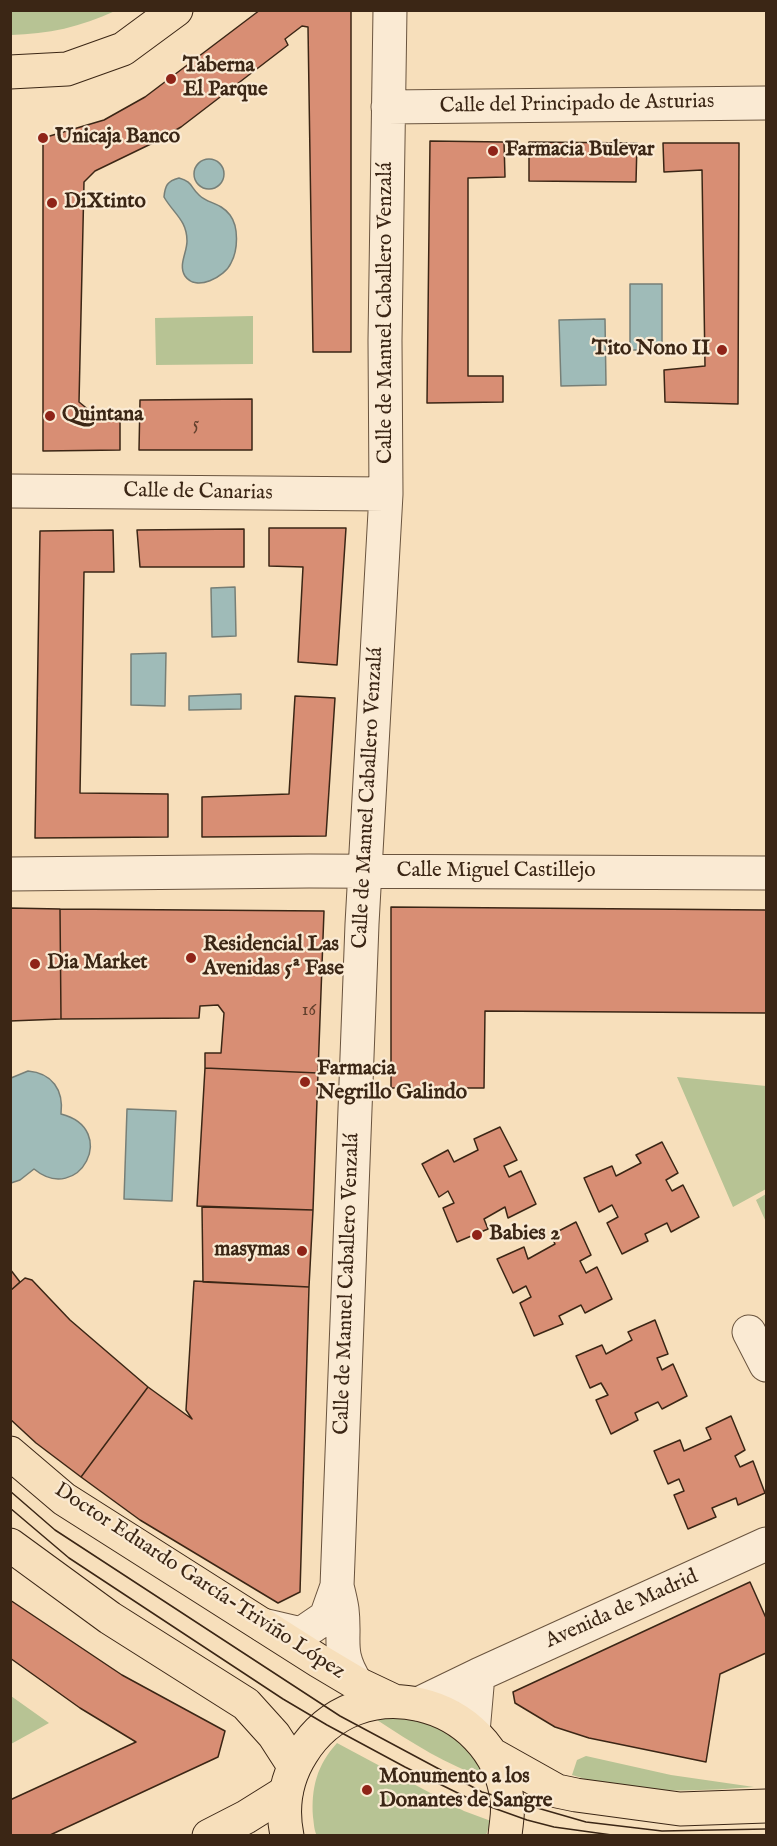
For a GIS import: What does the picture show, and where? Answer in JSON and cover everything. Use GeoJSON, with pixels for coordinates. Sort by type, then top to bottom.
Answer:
{"type":"FeatureCollection","features":[{"type":"Feature","properties":{"kind":"main road"},"geometry":{"type":"LineString","coordinates":[[10,72],[67,69],[123,50],[176,10]]}},
{"type":"Feature","properties":{"kind":"main road","name":"Doctor Eduardo García-Triviño López"},"geometry":{"type":"LineString","coordinates":[[10,1453],[64,1499],[356,1683],[449,1715],[482,1743],[557,1791],[680,1809],[766,1806]]}},
{"type":"Feature","properties":{"kind":"main road"},"geometry":{"type":"LineString","coordinates":[[10,1545],[110,1618],[246,1704],[274,1735],[290,1779]]}},
{"type":"Feature","properties":{"kind":"main road"},"geometry":{"type":"LineString","coordinates":[[286,1836],[284,1815],[290,1779],[310,1741],[340,1716],[372,1704],[406,1702]]}},
{"type":"Feature","properties":{"kind":"main road"},"geometry":{"type":"LineString","coordinates":[[482,1743],[500,1771],[508,1813],[505,1836]]}},
{"type":"Feature","properties":{"kind":"main road"},"geometry":{"type":"LineString","coordinates":[[210,1836],[246,1817],[290,1779]]}},
{"type":"Feature","properties":{"kind":"street","name":"Calle de Manuel Caballero Venzalá"},"geometry":{"type":"LineString","coordinates":[[356,1683],[346,1667],[342,1646],[342,1610],[337,1586],[365,871],[386,494],[390,10]]}},
{"type":"Feature","properties":{"kind":"street","name":"Calle del Principado de Asturias"},"geometry":{"type":"LineString","coordinates":[[388,107],[766,103]]}},
{"type":"Feature","properties":{"kind":"street","name":"Calle de Canarias"},"geometry":{"type":"LineString","coordinates":[[10,491],[386,494]]}},
{"type":"Feature","properties":{"kind":"street","name":"Calle Miguel Castillejo"},"geometry":{"type":"LineString","coordinates":[[10,874],[365,871],[766,873]]}},
{"type":"Feature","properties":{"kind":"street"},"geometry":{"type":"LineString","coordinates":[[749,1332],[766,1365]]}},
{"type":"Feature","properties":{"kind":"street","name":"Avenida de Madrid"},"geometry":{"type":"LineString","coordinates":[[406,1702],[478,1675],[766,1544]]}},
{"type":"Feature","properties":{"kind":"street","name":"Calle de Manuel Caballero Venzalá"},"geometry":{"type":"LineString","coordinates":[[263,1625],[304,1632],[326,1617],[337,1586]]}},
{"type":"Feature","properties":{"kind":"street"},"geometry":{"type":"LineString","coordinates":[[478,1675],[482,1743]]}},
{"type":"Feature","properties":{"kind":"green space"},"geometry":{"type":"Polygon","coordinates":[[[10,11],[115,11],[64,29],[11,35],[10,11]]]}},
{"type":"Feature","properties":{"kind":"green space"},"geometry":{"type":"Polygon","coordinates":[[[253,316],[253,364],[156,365],[155,318],[253,316]]]}},
{"type":"Feature","properties":{"kind":"green space"},"geometry":{"type":"Polygon","coordinates":[[[677,1077],[766,1086],[766,1189],[733,1207],[677,1077]]]}},
{"type":"Feature","properties":{"kind":"green space"},"geometry":{"type":"Polygon","coordinates":[[[766,1194],[766,1222],[756,1200],[766,1194]]]}},
{"type":"Feature","properties":{"kind":"green space"},"geometry":{"type":"Polygon","coordinates":[[[11,1696],[49,1723],[10,1744],[11,1696]]]}},
{"type":"Feature","properties":{"kind":"green space"},"geometry":{"type":"Polygon","coordinates":[[[396,1715],[421,1716],[469,1744],[487,1779],[444,1760],[377,1720],[396,1715]]]}},
{"type":"Feature","properties":{"kind":"green space"},"geometry":{"type":"Polygon","coordinates":[[[337,1743],[464,1811],[491,1821],[486,1835],[317,1836],[313,1817],[314,1787],[320,1768],[337,1743]]]}},
{"type":"Feature","properties":{"kind":"green space"},"geometry":{"type":"Polygon","coordinates":[[[586,1756],[671,1775],[754,1787],[679,1790],[641,1789],[604,1784],[572,1775],[577,1760],[586,1756]]]}},
{"type":"Feature","properties":{"kind":"water"},"geometry":{"type":"Polygon","coordinates":[[[209,159],[220,163],[224,174],[220,185],[209,189],[198,185],[194,174],[198,163],[209,159]]]}},
{"type":"Feature","properties":{"kind":"water"},"geometry":{"type":"Polygon","coordinates":[[[179,178],[189,183],[203,198],[226,211],[235,226],[236,245],[231,263],[223,273],[203,283],[190,281],[183,272],[187,245],[185,228],[164,197],[167,184],[179,178]]]}},
{"type":"Feature","properties":{"kind":"water"},"geometry":{"type":"Polygon","coordinates":[[[630,284],[662,284],[662,350],[630,350],[630,284]]]}},
{"type":"Feature","properties":{"kind":"water"},"geometry":{"type":"Polygon","coordinates":[[[605,319],[606,385],[561,386],[559,320],[605,319]]]}},
{"type":"Feature","properties":{"kind":"water"},"geometry":{"type":"Polygon","coordinates":[[[235,587],[236,636],[212,637],[211,588],[235,587]]]}},
{"type":"Feature","properties":{"kind":"water"},"geometry":{"type":"Polygon","coordinates":[[[166,653],[165,706],[131,705],[131,654],[166,653]]]}},
{"type":"Feature","properties":{"kind":"water"},"geometry":{"type":"Polygon","coordinates":[[[241,694],[241,709],[189,710],[189,696],[241,694]]]}},
{"type":"Feature","properties":{"kind":"water"},"geometry":{"type":"Polygon","coordinates":[[[28,1071],[44,1075],[55,1084],[60,1097],[61,1114],[79,1122],[88,1134],[90,1148],[86,1161],[78,1172],[66,1178],[50,1178],[34,1169],[20,1180],[11,1183],[11,1078],[28,1071]]]}},
{"type":"Feature","properties":{"kind":"water"},"geometry":{"type":"Polygon","coordinates":[[[127,1109],[176,1111],[172,1201],[124,1199],[127,1109]]]}},
{"type":"Feature","properties":{"kind":"building"},"geometry":{"type":"Polygon","coordinates":[[[260,10],[351,10],[351,352],[313,352],[308,27],[302,26],[285,39],[288,45],[181,127],[95,171],[84,182],[79,402],[90,411],[120,413],[120,450],[43,451],[43,138],[104,120],[145,97],[260,10]]]}},
{"type":"Feature","properties":{"kind":"building"},"geometry":{"type":"Polygon","coordinates":[[[430,141],[504,142],[505,177],[468,178],[468,376],[503,376],[503,402],[427,403],[430,141]]]}},
{"type":"Feature","properties":{"kind":"building"},"geometry":{"type":"Polygon","coordinates":[[[529,142],[637,143],[636,182],[529,181],[529,142]]]}},
{"type":"Feature","properties":{"kind":"building"},"geometry":{"type":"Polygon","coordinates":[[[663,143],[739,143],[738,404],[665,402],[664,370],[705,366],[702,170],[664,172],[663,143]]]}},
{"type":"Feature","properties":{"kind":"building"},"geometry":{"type":"Polygon","coordinates":[[[252,399],[252,450],[139,450],[140,400],[252,399]]]}},
{"type":"Feature","properties":{"kind":"building"},"geometry":{"type":"Polygon","coordinates":[[[269,528],[346,528],[337,665],[298,662],[303,567],[269,566],[269,528]]]}},
{"type":"Feature","properties":{"kind":"building"},"geometry":{"type":"Polygon","coordinates":[[[244,529],[244,567],[140,567],[137,530],[244,529]]]}},
{"type":"Feature","properties":{"kind":"building"},"geometry":{"type":"Polygon","coordinates":[[[113,530],[114,572],[84,572],[80,793],[168,794],[168,837],[35,838],[40,531],[113,530]]]}},
{"type":"Feature","properties":{"kind":"building"},"geometry":{"type":"Polygon","coordinates":[[[295,696],[335,698],[326,836],[202,837],[202,797],[289,794],[295,696]]]}},
{"type":"Feature","properties":{"kind":"building"},"geometry":{"type":"Polygon","coordinates":[[[391,907],[766,910],[766,1013],[485,1011],[484,1088],[391,1088],[391,907]]]}},
{"type":"Feature","properties":{"kind":"building","name":"Dia Market"},"geometry":{"type":"Polygon","coordinates":[[[10,908],[60,909],[61,1019],[10,1021],[10,908]]]}},
{"type":"Feature","properties":{"kind":"building","name":"Residencial Las Avenidas 5ª Fase"},"geometry":{"type":"Polygon","coordinates":[[[60,909],[324,911],[318,1073],[205,1068],[205,1053],[221,1053],[224,1013],[218,1005],[200,1006],[199,1018],[61,1019],[60,909]]]}},
{"type":"Feature","properties":{"kind":"building"},"geometry":{"type":"Polygon","coordinates":[[[205,1068],[318,1073],[313,1210],[197,1206],[205,1068]]]}},
{"type":"Feature","properties":{"kind":"building"},"geometry":{"type":"Polygon","coordinates":[[[500,1127],[517,1160],[504,1166],[509,1177],[521,1171],[536,1204],[508,1218],[505,1207],[484,1219],[488,1229],[457,1242],[443,1208],[454,1203],[448,1191],[439,1197],[422,1164],[448,1150],[454,1162],[478,1150],[474,1139],[500,1127]]]}},
{"type":"Feature","properties":{"kind":"building"},"geometry":{"type":"Polygon","coordinates":[[[662,1142],[678,1173],[666,1180],[672,1191],[683,1185],[699,1217],[671,1232],[667,1223],[645,1234],[648,1241],[622,1254],[607,1223],[618,1217],[612,1205],[599,1212],[584,1178],[612,1166],[616,1176],[641,1163],[636,1155],[662,1142]]]}},
{"type":"Feature","properties":{"kind":"building"},"geometry":{"type":"Polygon","coordinates":[[[202,1207],[313,1210],[309,1287],[203,1282],[202,1207]]]}},
{"type":"Feature","properties":{"kind":"building"},"geometry":{"type":"Polygon","coordinates":[[[576,1222],[591,1255],[580,1261],[586,1273],[597,1267],[612,1299],[585,1313],[581,1305],[559,1316],[563,1324],[534,1336],[520,1303],[531,1297],[526,1286],[513,1293],[497,1259],[524,1247],[528,1259],[555,1244],[551,1235],[576,1222]]]}},
{"type":"Feature","properties":{"kind":"building"},"geometry":{"type":"Polygon","coordinates":[[[10,1269],[20,1282],[10,1291],[10,1269]]]}},
{"type":"Feature","properties":{"kind":"building"},"geometry":{"type":"Polygon","coordinates":[[[25,1278],[32,1280],[70,1320],[148,1387],[81,1477],[36,1443],[10,1419],[10,1291],[25,1278]]]}},
{"type":"Feature","properties":{"kind":"building"},"geometry":{"type":"Polygon","coordinates":[[[194,1281],[309,1287],[300,1592],[278,1603],[140,1520],[81,1477],[148,1387],[192,1419],[186,1410],[194,1281]]]}},
{"type":"Feature","properties":{"kind":"building"},"geometry":{"type":"Polygon","coordinates":[[[655,1320],[668,1354],[657,1358],[662,1370],[673,1364],[687,1396],[662,1409],[658,1402],[635,1413],[638,1420],[611,1434],[596,1400],[608,1395],[601,1383],[590,1388],[576,1356],[602,1345],[606,1354],[632,1340],[628,1332],[655,1320]]]}},
{"type":"Feature","properties":{"kind":"building"},"geometry":{"type":"Polygon","coordinates":[[[731,1416],[745,1450],[735,1456],[740,1467],[753,1461],[765,1493],[738,1505],[736,1498],[712,1508],[716,1517],[688,1529],[674,1495],[684,1491],[679,1479],[668,1484],[654,1451],[680,1440],[684,1451],[711,1439],[706,1428],[731,1416]]]}},
{"type":"Feature","properties":{"kind":"building"},"geometry":{"type":"Polygon","coordinates":[[[750,1582],[766,1618],[766,1653],[720,1674],[706,1762],[589,1738],[555,1727],[515,1703],[513,1692],[750,1582]]]}},
{"type":"Feature","properties":{"kind":"building"},"geometry":{"type":"Polygon","coordinates":[[[10,1600],[122,1675],[225,1731],[218,1757],[48,1836],[10,1836],[10,1800],[136,1742],[80,1708],[10,1658],[10,1600]]]}},
{"type":"Feature","properties":{"kind":"tram line"},"geometry":{"type":"LineString","coordinates":[[10,1491],[55,1530],[340,1716],[482,1792],[586,1822],[662,1831],[766,1829]]}},
{"type":"Feature","properties":{"kind":"tram line"},"geometry":{"type":"LineString","coordinates":[[10,1508],[69,1558],[283,1699],[327,1725],[474,1801],[554,1827],[619,1836]]}},
{"type":"Feature","properties":{"kind":"place","name":"Taberna El Parque"},"geometry":{"type":"Point","coordinates":[171,79]}},
{"type":"Feature","properties":{"kind":"place","name":"Unicaja Banco"},"geometry":{"type":"Point","coordinates":[43,138]}},
{"type":"Feature","properties":{"kind":"place","name":"Farmacia Bulevar"},"geometry":{"type":"Point","coordinates":[493,151]}},
{"type":"Feature","properties":{"kind":"place","name":"DiXtinto"},"geometry":{"type":"Point","coordinates":[52,203]}},
{"type":"Feature","properties":{"kind":"place","name":"Tito Nono II"},"geometry":{"type":"Point","coordinates":[722,350]}},
{"type":"Feature","properties":{"kind":"place","name":"Quintana"},"geometry":{"type":"Point","coordinates":[50,416]}},
{"type":"Feature","properties":{"kind":"place","name":"Residencial Las Avenidas 5ª Fase"},"geometry":{"type":"Point","coordinates":[191,958]}},
{"type":"Feature","properties":{"kind":"place","name":"Dia Market"},"geometry":{"type":"Point","coordinates":[35,964]}},
{"type":"Feature","properties":{"kind":"place","name":"Farmacia Negrillo Galindo"},"geometry":{"type":"Point","coordinates":[305,1082]}},
{"type":"Feature","properties":{"kind":"place","name":"Babies 2"},"geometry":{"type":"Point","coordinates":[477,1235]}},
{"type":"Feature","properties":{"kind":"place","name":"masymas"},"geometry":{"type":"Point","coordinates":[302,1251]}},
{"type":"Feature","properties":{"kind":"place","name":"Monumento a los Donantes de Sangre"},"geometry":{"type":"Point","coordinates":[367,1790]}}]}
